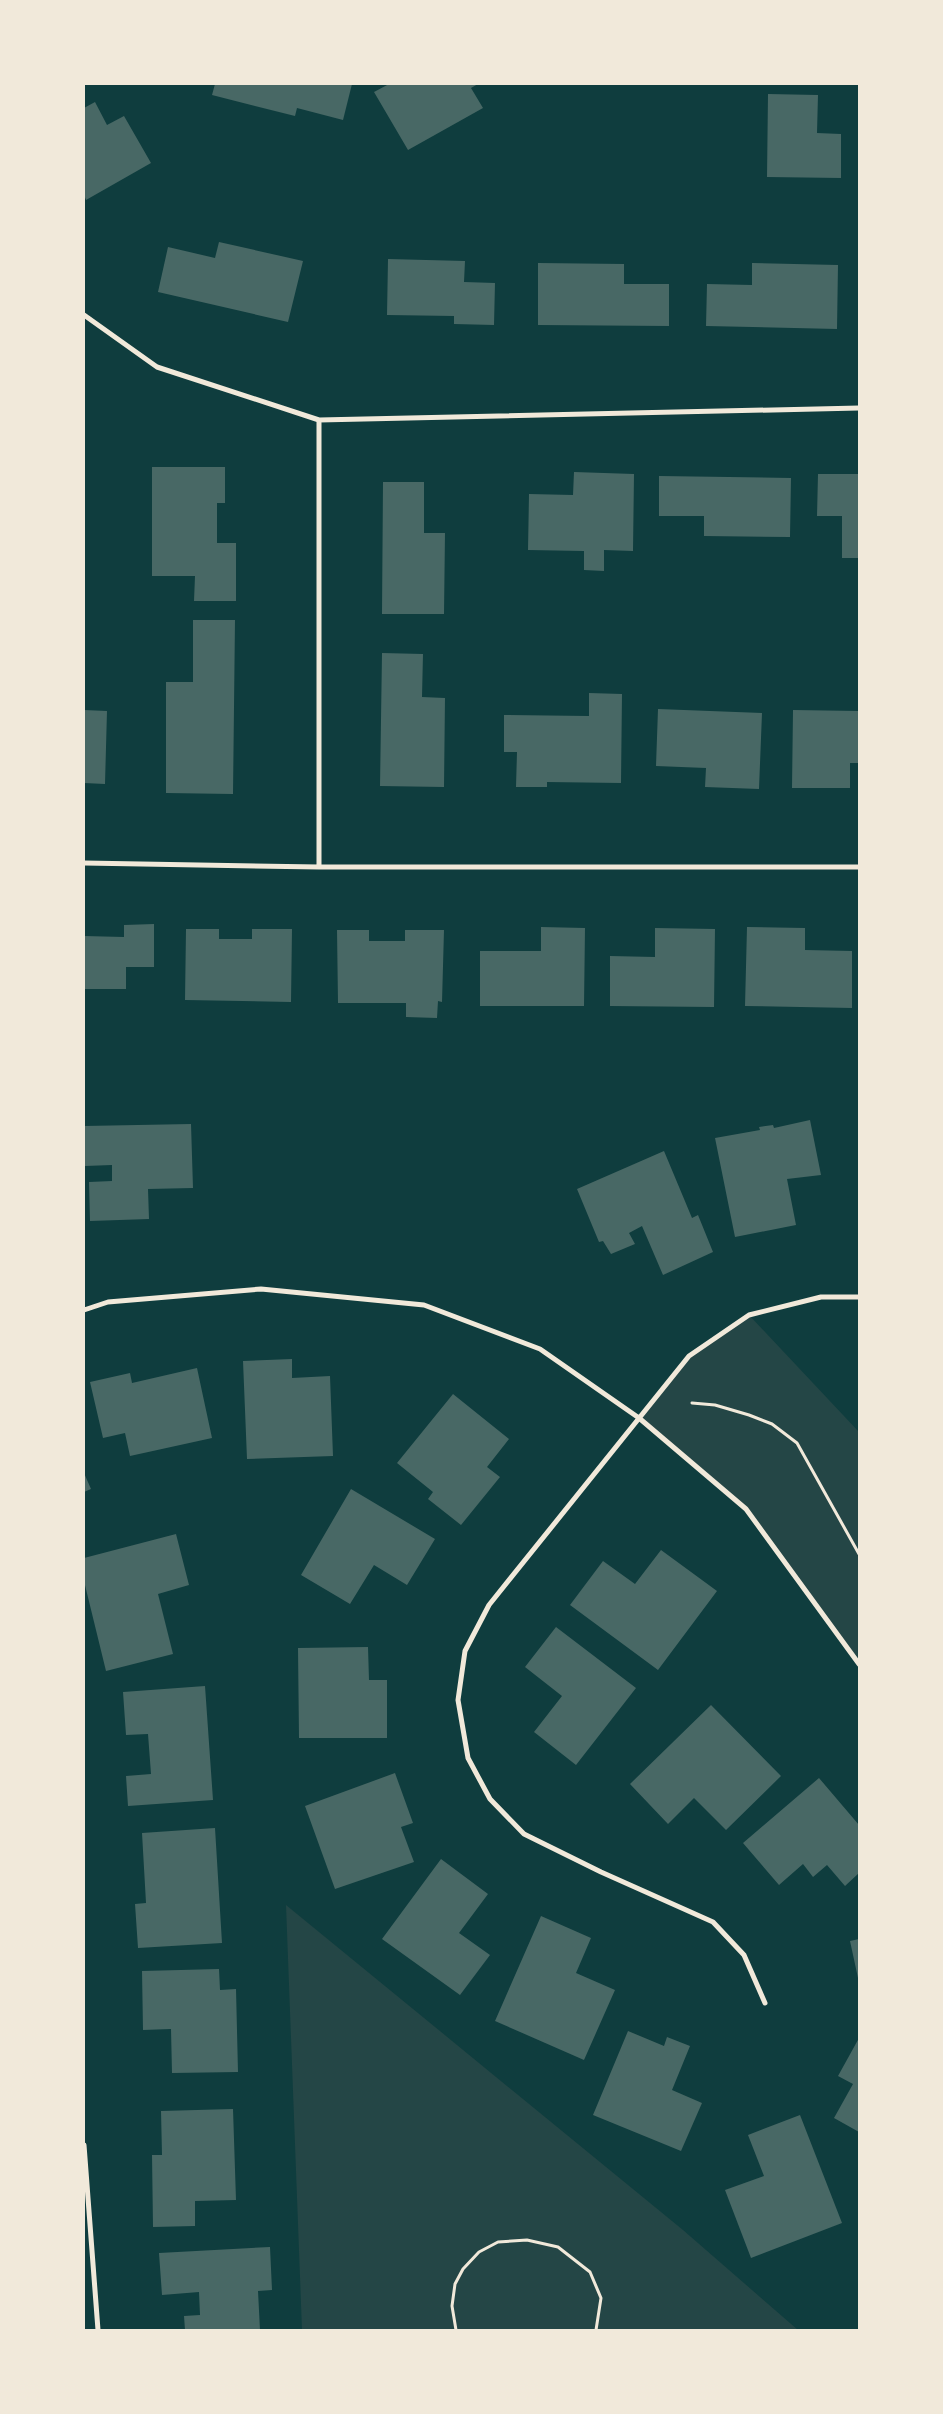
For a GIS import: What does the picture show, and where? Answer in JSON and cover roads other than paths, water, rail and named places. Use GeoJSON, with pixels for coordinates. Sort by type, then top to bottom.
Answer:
{"type":"FeatureCollection","features":[{"type":"Feature","properties":{"kind":"street"},"geometry":{"type":"LineString","coordinates":[[84,315],[157,367],[319,420],[859,408]]}},
{"type":"Feature","properties":{"kind":"street"},"geometry":{"type":"LineString","coordinates":[[319,420],[319,867]]}},
{"type":"Feature","properties":{"kind":"street"},"geometry":{"type":"LineString","coordinates":[[84,863],[319,867],[859,867]]}},
{"type":"Feature","properties":{"kind":"street"},"geometry":{"type":"LineString","coordinates":[[84,1310],[108,1302],[260,1289],[424,1305],[540,1348],[639,1418],[746,1509],[859,1664]]}},
{"type":"Feature","properties":{"kind":"street"},"geometry":{"type":"LineString","coordinates":[[765,2003],[744,1955],[713,1922],[601,1872],[524,1834],[490,1799],[468,1758],[458,1700],[465,1651],[489,1605],[689,1356],[749,1315],[822,1297],[859,1298]]}},
{"type":"Feature","properties":{"kind":"street"},"geometry":{"type":"LineString","coordinates":[[84,2144],[98,2330]]}}]}
